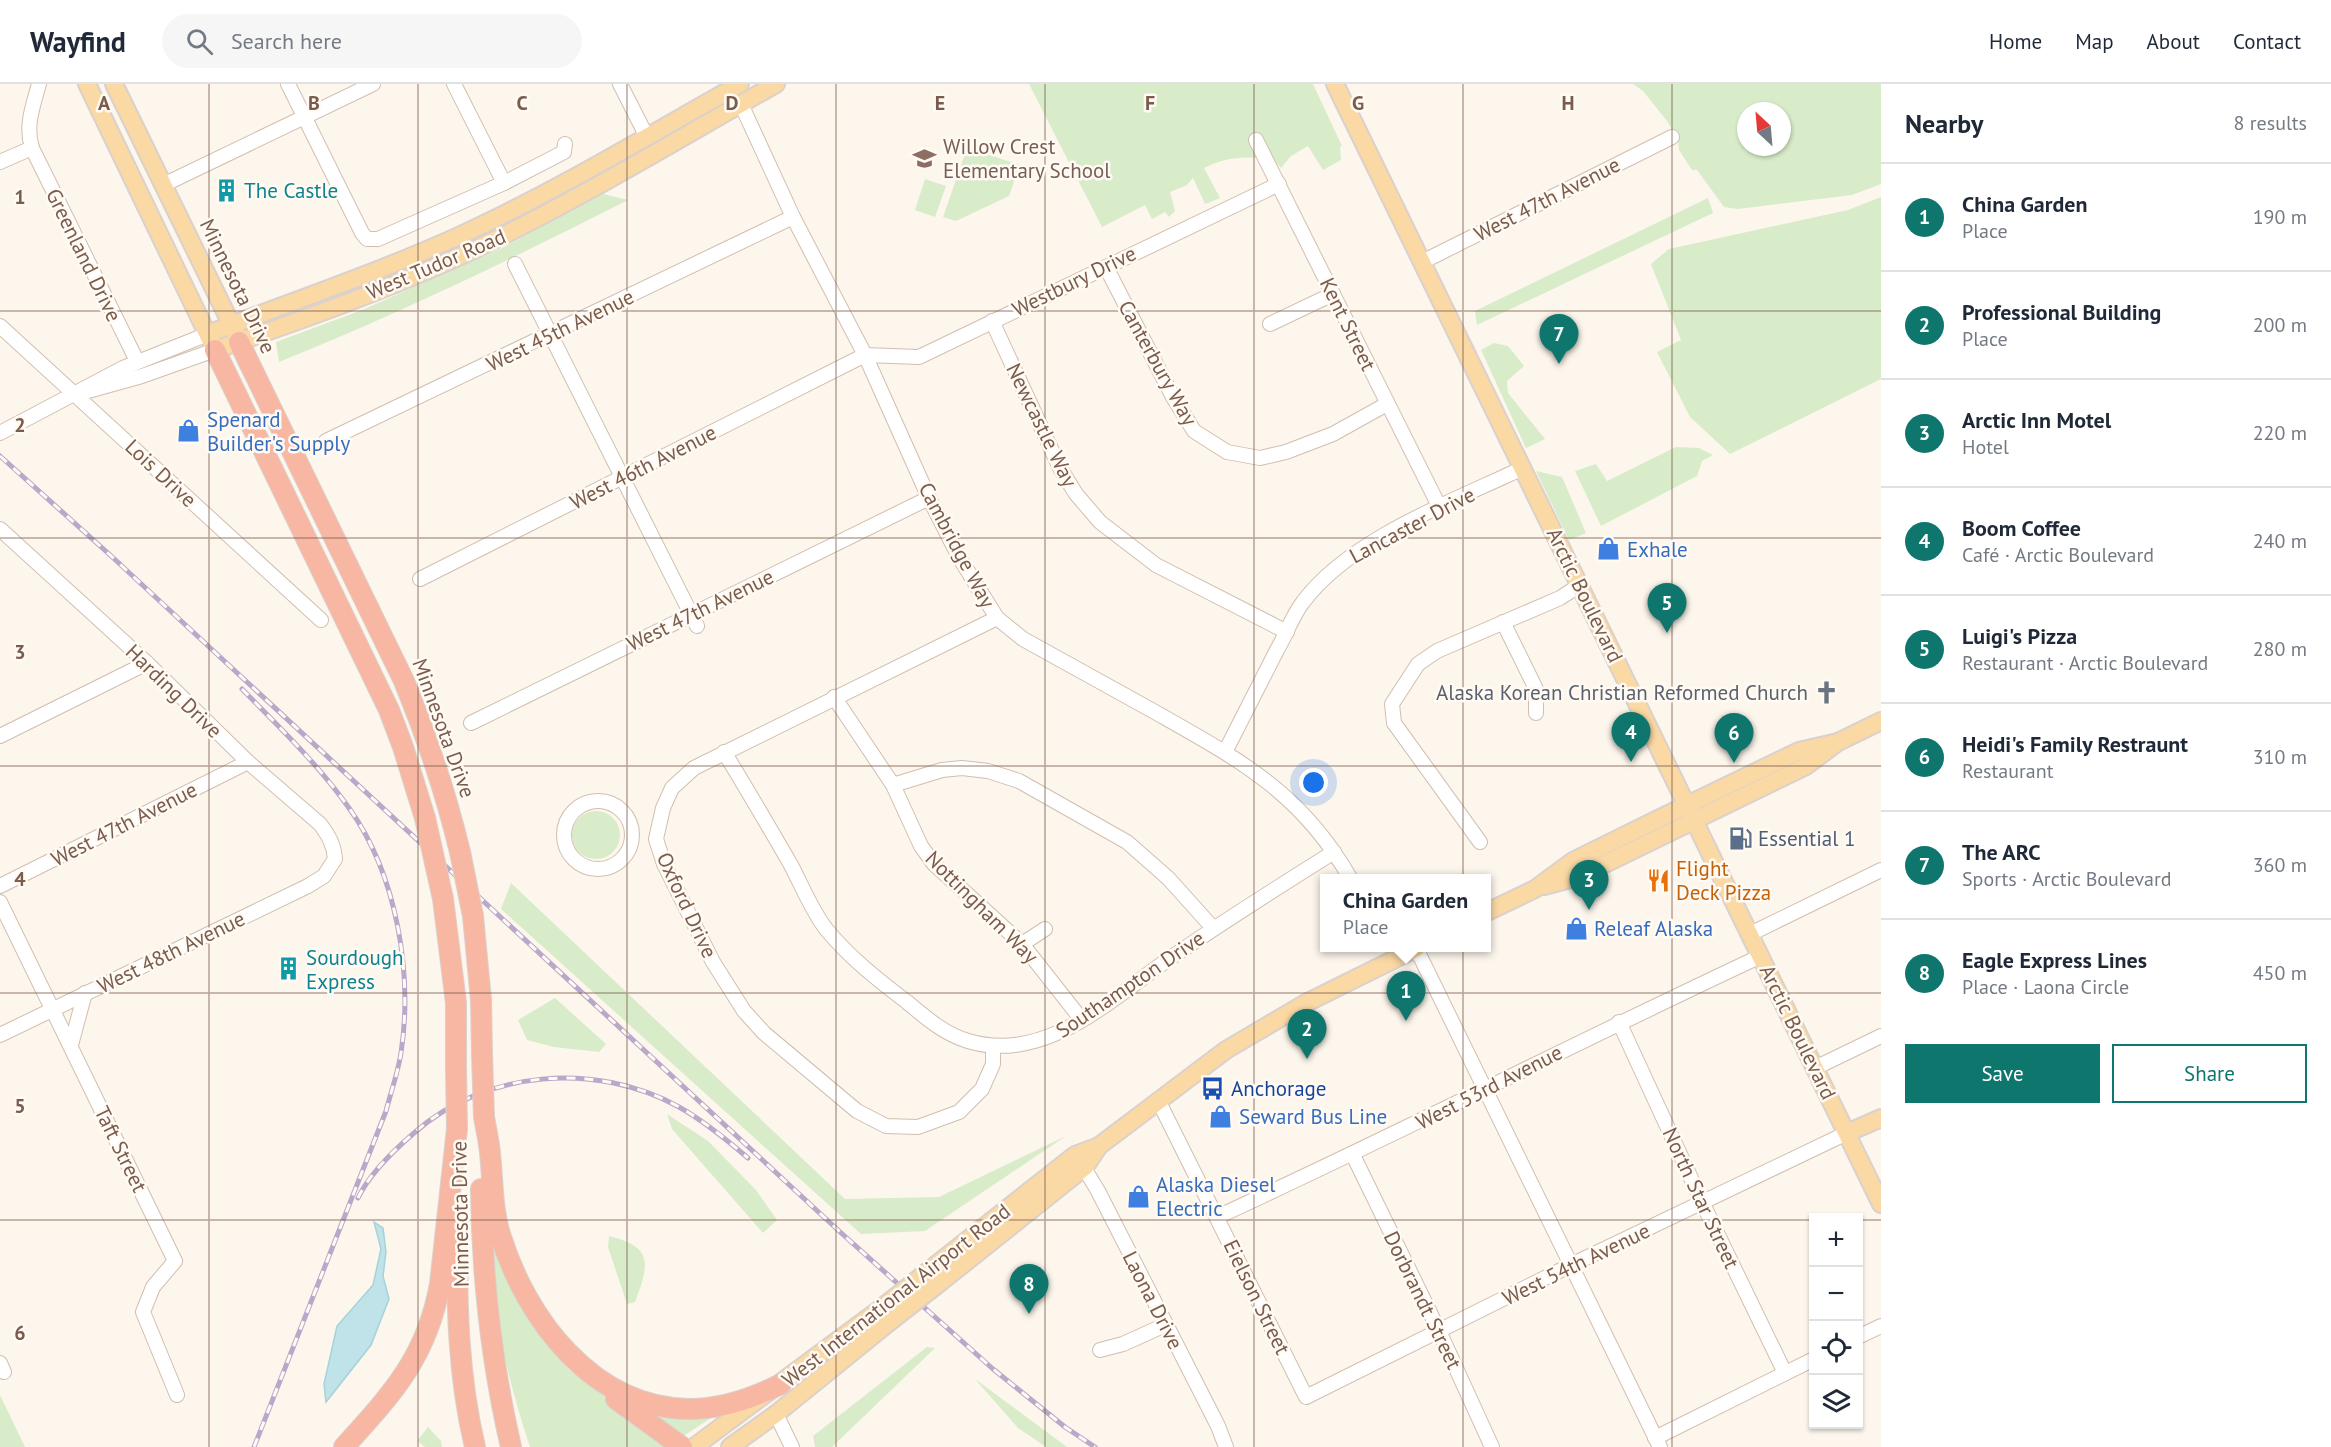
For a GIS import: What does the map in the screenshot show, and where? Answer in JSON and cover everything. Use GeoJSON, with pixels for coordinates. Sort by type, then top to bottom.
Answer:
{"type":"FeatureCollection","features":[{"type":"Feature","properties":{"kind":"highway","name":"Minnesota Drive"},"geometry":{"type":"LineString","coordinates":[[236,333],[404,681],[444,791],[460,852],[473,916],[481,1000],[484,1117],[482,1214],[486,1304],[497,1386],[511,1447]]}},
{"type":"Feature","properties":{"kind":"highway","name":"Minnesota Drive"},"geometry":{"type":"LineString","coordinates":[[211,342],[384,700],[403,747],[425,818],[443,899],[455,993],[457,1310],[466,1394],[475,1447]]}},
{"type":"Feature","properties":{"kind":"highway"},"geometry":{"type":"LineString","coordinates":[[484,1117],[490,1151],[494,1208],[500,1234],[509,1260],[534,1311],[579,1370],[682,1447]]}},
{"type":"Feature","properties":{"kind":"highway"},"geometry":{"type":"LineString","coordinates":[[344,1447],[403,1378],[414,1362],[429,1329],[440,1284],[457,1129]]}},
{"type":"Feature","properties":{"kind":"highway"},"geometry":{"type":"LineString","coordinates":[[561,1346],[582,1366],[618,1391],[634,1399],[663,1406],[689,1409],[722,1405],[763,1393],[781,1384]]}},
{"type":"Feature","properties":{"kind":"main road","name":"Minnesota Drive"},"geometry":{"type":"LineString","coordinates":[[87,84],[211,342]]}},
{"type":"Feature","properties":{"kind":"main road","name":"Minnesota Drive"},"geometry":{"type":"LineString","coordinates":[[114,84],[236,333]]}},
{"type":"Feature","properties":{"kind":"main road"},"geometry":{"type":"LineString","coordinates":[[741,104],[746,95],[764,84]]}},
{"type":"Feature","properties":{"kind":"main road","name":"West Tudor Road"},"geometry":{"type":"LineString","coordinates":[[211,342],[374,292],[464,254],[546,214],[776,84]]}},
{"type":"Feature","properties":{"kind":"main road","name":"Arctic Boulevard"},"geometry":{"type":"LineString","coordinates":[[1335,84],[1881,1204]]}},
{"type":"Feature","properties":{"kind":"main road","name":"West Tudor Road"},"geometry":{"type":"LineString","coordinates":[[236,333],[465,233],[568,181],[732,86]]}},
{"type":"Feature","properties":{"kind":"main road"},"geometry":{"type":"LineString","coordinates":[[660,150],[665,142],[714,114],[730,100],[732,86]]}},
{"type":"Feature","properties":{"kind":"main road"},"geometry":{"type":"LineString","coordinates":[[1491,910],[1535,889],[1574,861],[1692,813],[1799,751],[1838,742],[1881,721]]}},
{"type":"Feature","properties":{"kind":"main road","name":"West International Airport Road"},"geometry":{"type":"LineString","coordinates":[[694,1447],[781,1384],[886,1314],[1158,1100],[1226,1050],[1390,953]]}},
{"type":"Feature","properties":{"kind":"main road"},"geometry":{"type":"LineString","coordinates":[[1847,1133],[1881,1118]]}},
{"type":"Feature","properties":{"kind":"main road","name":"West International Airport Road"},"geometry":{"type":"LineString","coordinates":[[730,1447],[776,1414],[886,1314]]}},
{"type":"Feature","properties":{"kind":"main road"},"geometry":{"type":"LineString","coordinates":[[776,1414],[775,1398],[781,1384]]}},
{"type":"Feature","properties":{"kind":"street"},"geometry":{"type":"LineString","coordinates":[[0,162],[32,148],[28,136],[29,122],[39,84]]}},
{"type":"Feature","properties":{"kind":"street"},"geometry":{"type":"LineString","coordinates":[[288,84],[367,239],[378,240],[504,183],[564,152],[566,144]]}},
{"type":"Feature","properties":{"kind":"street"},"geometry":{"type":"LineString","coordinates":[[163,185],[373,84]]}},
{"type":"Feature","properties":{"kind":"street"},"geometry":{"type":"LineString","coordinates":[[454,84],[504,183]]}},
{"type":"Feature","properties":{"kind":"street"},"geometry":{"type":"LineString","coordinates":[[621,84],[647,136]]}},
{"type":"Feature","properties":{"kind":"street","name":"Cambridge Way"},"geometry":{"type":"LineString","coordinates":[[741,104],[794,217],[865,355],[929,498],[959,557],[997,618],[1023,639],[1225,752],[1258,774],[1312,823],[1347,874]]}},
{"type":"Feature","properties":{"kind":"street","name":"West 47th Avenue"},"geometry":{"type":"LineString","coordinates":[[1422,262],[1672,137]]}},
{"type":"Feature","properties":{"kind":"street","name":"Kent Street"},"geometry":{"type":"LineString","coordinates":[[1256,140],[1440,508]]}},
{"type":"Feature","properties":{"kind":"street","name":"Greenland Drive"},"geometry":{"type":"LineString","coordinates":[[32,148],[137,361]]}},
{"type":"Feature","properties":{"kind":"street","name":"Westbury Drive"},"geometry":{"type":"LineString","coordinates":[[865,355],[920,357],[1279,184]]}},
{"type":"Feature","properties":{"kind":"street","name":"West 45th Avenue"},"geometry":{"type":"LineString","coordinates":[[326,441],[794,217]]}},
{"type":"Feature","properties":{"kind":"street"},"geometry":{"type":"LineString","coordinates":[[515,264],[694,620]]}},
{"type":"Feature","properties":{"kind":"street","name":"Canterbury Way"},"geometry":{"type":"LineString","coordinates":[[1106,267],[1173,397],[1194,431],[1227,452],[1260,458],[1286,453],[1332,434],[1388,404]]}},
{"type":"Feature","properties":{"kind":"street"},"geometry":{"type":"LineString","coordinates":[[1270,324],[1334,294]]}},
{"type":"Feature","properties":{"kind":"street","name":"Newcastle Way"},"geometry":{"type":"LineString","coordinates":[[992,321],[1060,468],[1076,494],[1101,522],[1156,565],[1287,632]]}},
{"type":"Feature","properties":{"kind":"street","name":"Lois Drive"},"geometry":{"type":"LineString","coordinates":[[0,326],[321,620]]}},
{"type":"Feature","properties":{"kind":"street","name":"West Tudor Road"},"geometry":{"type":"LineString","coordinates":[[0,433],[137,361],[211,342]]}},
{"type":"Feature","properties":{"kind":"street","name":"West Tudor Road"},"geometry":{"type":"LineString","coordinates":[[74,394],[107,387],[211,342]]}},
{"type":"Feature","properties":{"kind":"street","name":"West 46th Avenue"},"geometry":{"type":"LineString","coordinates":[[420,579],[865,355]]}},
{"type":"Feature","properties":{"kind":"street","name":"Lancaster Drive"},"geometry":{"type":"LineString","coordinates":[[1225,752],[1302,603],[1321,582],[1350,555],[1409,522],[1523,468]]}},
{"type":"Feature","properties":{"kind":"street","name":"West 47th Avenue"},"geometry":{"type":"LineString","coordinates":[[471,723],[694,620],[929,498]]}},
{"type":"Feature","properties":{"kind":"street","name":"Harding Drive"},"geometry":{"type":"LineString","coordinates":[[0,529],[147,663],[248,762],[320,824],[329,835],[334,847],[335,859]]}},
{"type":"Feature","properties":{"kind":"street"},"geometry":{"type":"LineString","coordinates":[[1480,842],[1387,710],[1418,664],[1437,651],[1560,598],[1580,585]]}},
{"type":"Feature","properties":{"kind":"street","name":"Oxford Drive"},"geometry":{"type":"LineString","coordinates":[[993,1046],[993,1064],[982,1089],[959,1112],[918,1127],[886,1126],[857,1111],[764,1033],[744,1011],[713,962],[664,864],[656,839],[663,808],[672,788],[694,768],[997,618]]}},
{"type":"Feature","properties":{"kind":"street"},"geometry":{"type":"LineString","coordinates":[[1503,622],[1536,689],[1536,713]]}},
{"type":"Feature","properties":{"kind":"street"},"geometry":{"type":"LineString","coordinates":[[0,736],[147,663]]}},
{"type":"Feature","properties":{"kind":"street","name":"Nottingham Way"},"geometry":{"type":"LineString","coordinates":[[834,697],[893,786],[921,846],[934,864],[1022,944],[1082,1020]]}},
{"type":"Feature","properties":{"kind":"street","name":"Southampton Drive"},"geometry":{"type":"LineString","coordinates":[[724,752],[764,817],[824,927],[844,950],[940,1028],[967,1041],[993,1046],[1028,1044],[1051,1037],[1082,1020],[1213,928],[1334,852]]}},
{"type":"Feature","properties":{"kind":"street","name":"West 47th Avenue"},"geometry":{"type":"LineString","coordinates":[[0,886],[248,762]]}},
{"type":"Feature","properties":{"kind":"street"},"geometry":{"type":"LineString","coordinates":[[893,786],[942,770],[962,768],[988,771],[1019,781],[1127,842],[1168,878],[1213,928]]}},
{"type":"Feature","properties":{"kind":"street"},"geometry":{"type":"LineString","coordinates":[[600,801],[620,808],[627,816],[633,837],[625,856],[607,868],[597,869],[577,862],[570,854],[564,834],[566,823],[580,806],[600,801]]}},
{"type":"Feature","properties":{"kind":"street"},"geometry":{"type":"LineString","coordinates":[[633,837],[656,839]]}},
{"type":"Feature","properties":{"kind":"street","name":"West 48th Avenue"},"geometry":{"type":"LineString","coordinates":[[0,1035],[308,886],[324,876],[335,859]]}},
{"type":"Feature","properties":{"kind":"street"},"geometry":{"type":"LineString","coordinates":[[1750,934],[1881,870]]}},
{"type":"Feature","properties":{"kind":"street","name":"Taft Street"},"geometry":{"type":"LineString","coordinates":[[0,902],[175,1261],[153,1287],[142,1312],[177,1395]]}},
{"type":"Feature","properties":{"kind":"street"},"geometry":{"type":"LineString","coordinates":[[1022,944],[1045,929]]}},
{"type":"Feature","properties":{"kind":"street"},"geometry":{"type":"LineString","coordinates":[[1418,952],[1569,1266],[1657,1442],[1809,1361]]}},
{"type":"Feature","properties":{"kind":"street","name":"West 53rd Avenue"},"geometry":{"type":"LineString","coordinates":[[1217,1217],[1353,1155],[1619,1022],[1761,956]]}},
{"type":"Feature","properties":{"kind":"street"},"geometry":{"type":"LineString","coordinates":[[71,1045],[85,993]]}},
{"type":"Feature","properties":{"kind":"street","name":"North Star Street"},"geometry":{"type":"LineString","coordinates":[[1619,1022],[1702,1202],[1785,1373]]}},
{"type":"Feature","properties":{"kind":"street"},"geometry":{"type":"LineString","coordinates":[[1815,1068],[1881,1036]]}},
{"type":"Feature","properties":{"kind":"street","name":"Eielson Street"},"geometry":{"type":"LineString","coordinates":[[1158,1100],[1306,1397]]}},
{"type":"Feature","properties":{"kind":"street","name":"West 54th Avenue"},"geometry":{"type":"LineString","coordinates":[[1306,1397],[1569,1266],[1847,1133]]}},
{"type":"Feature","properties":{"kind":"street","name":"Dorbrandt Street"},"geometry":{"type":"LineString","coordinates":[[1353,1155],[1439,1331],[1492,1447]]}},
{"type":"Feature","properties":{"kind":"street","name":"Laona Drive"},"geometry":{"type":"LineString","coordinates":[[1080,1161],[1218,1426],[1226,1447]]}},
{"type":"Feature","properties":{"kind":"street"},"geometry":{"type":"LineString","coordinates":[[1100,1350],[1123,1344],[1165,1325]]}},
{"type":"Feature","properties":{"kind":"street"},"geometry":{"type":"LineString","coordinates":[[1863,1335],[1881,1326]]}},
{"type":"Feature","properties":{"kind":"street"},"geometry":{"type":"LineString","coordinates":[[776,1414],[792,1447]]}},
{"type":"Feature","properties":{"kind":"green space"},"geometry":{"type":"Polygon","coordinates":[[[1029,84],[1313,84],[1342,146],[1340,147],[1341,160],[1323,170],[1308,146],[1291,156],[1281,168],[1274,160],[1262,167],[1257,158],[1236,158],[1223,161],[1204,168],[1220,198],[1205,204],[1193,178],[1187,185],[1170,192],[1175,211],[1169,217],[1165,212],[1152,219],[1145,205],[1102,227],[1029,84]]]}},
{"type":"Feature","properties":{"kind":"green space"},"geometry":{"type":"Polygon","coordinates":[[[1633,84],[1881,84],[1881,184],[1852,195],[1738,209],[1724,207],[1697,170],[1692,170],[1679,150],[1678,140],[1667,121],[1643,91],[1633,84]]]}},
{"type":"Feature","properties":{"kind":"green space"},"geometry":{"type":"Polygon","coordinates":[[[967,148],[1020,165],[1009,196],[956,221],[943,217],[967,148]]]}},
{"type":"Feature","properties":{"kind":"green space"},"geometry":{"type":"Polygon","coordinates":[[[925,179],[946,186],[935,217],[915,210],[925,179]]]}},
{"type":"Feature","properties":{"kind":"green space"},"geometry":{"type":"Polygon","coordinates":[[[603,194],[628,200],[455,285],[279,362],[276,342],[362,310],[502,248],[603,194]]]}},
{"type":"Feature","properties":{"kind":"green space"},"geometry":{"type":"Polygon","coordinates":[[[1881,197],[1881,379],[1730,454],[1690,417],[1657,352],[1681,340],[1651,264],[1669,249],[1848,210],[1881,197]]]}},
{"type":"Feature","properties":{"kind":"green space"},"geometry":{"type":"Polygon","coordinates":[[[1708,198],[1713,213],[1477,325],[1475,311],[1708,198]]]}},
{"type":"Feature","properties":{"kind":"green space"},"geometry":{"type":"Polygon","coordinates":[[[1494,343],[1508,346],[1524,366],[1507,381],[1508,393],[1545,439],[1526,448],[1481,350],[1494,343]]]}},
{"type":"Feature","properties":{"kind":"green space"},"geometry":{"type":"Polygon","coordinates":[[[1676,447],[1699,448],[1713,455],[1702,461],[1697,476],[1601,526],[1575,471],[1596,464],[1607,481],[1676,447]]]}},
{"type":"Feature","properties":{"kind":"green space"},"geometry":{"type":"Polygon","coordinates":[[[1536,471],[1562,477],[1586,533],[1569,540],[1536,471]]]}},
{"type":"Feature","properties":{"kind":"green space"},"geometry":{"type":"Polygon","coordinates":[[[596,811],[613,818],[620,835],[613,852],[596,859],[579,852],[572,835],[579,818],[596,811]]]}},
{"type":"Feature","properties":{"kind":"green space"},"geometry":{"type":"Polygon","coordinates":[[[511,883],[845,1199],[939,1197],[1066,1136],[925,1231],[861,1234],[501,909],[511,883]]]}},
{"type":"Feature","properties":{"kind":"green space"},"geometry":{"type":"Polygon","coordinates":[[[555,998],[606,1044],[599,1052],[554,1047],[527,1040],[518,1020],[555,998]]]}},
{"type":"Feature","properties":{"kind":"green space"},"geometry":{"type":"Polygon","coordinates":[[[667,1114],[708,1141],[756,1190],[777,1220],[763,1233],[672,1129],[667,1114]]]}},
{"type":"Feature","properties":{"kind":"green space"},"geometry":{"type":"Polygon","coordinates":[[[492,1227],[542,1332],[568,1369],[633,1417],[668,1447],[530,1447],[511,1385],[498,1321],[493,1278],[492,1227]]]}},
{"type":"Feature","properties":{"kind":"green space"},"geometry":{"type":"Polygon","coordinates":[[[609,1236],[624,1240],[634,1246],[641,1252],[644,1259],[643,1278],[635,1302],[627,1304],[608,1247],[609,1236]]]}},
{"type":"Feature","properties":{"kind":"green space"},"geometry":{"type":"Polygon","coordinates":[[[927,1347],[935,1348],[832,1447],[815,1447],[813,1436],[927,1347]]]}},
{"type":"Feature","properties":{"kind":"green space"},"geometry":{"type":"Polygon","coordinates":[[[975,1379],[1067,1447],[1046,1447],[1018,1428],[975,1379]]]}},
{"type":"Feature","properties":{"kind":"green space"},"geometry":{"type":"Polygon","coordinates":[[[0,1395],[25,1447],[0,1447],[0,1395]]]}},
{"type":"Feature","properties":{"kind":"green space"},"geometry":{"type":"Polygon","coordinates":[[[637,1405],[717,1414],[682,1437],[637,1405]]]}},
{"type":"Feature","properties":{"kind":"green space"},"geometry":{"type":"Polygon","coordinates":[[[428,1427],[441,1441],[442,1447],[425,1447],[417,1441],[428,1427]]]}},
{"type":"Feature","properties":{"kind":"water"},"geometry":{"type":"Polygon","coordinates":[[[374,1222],[383,1228],[386,1252],[383,1276],[389,1299],[371,1345],[326,1402],[324,1384],[337,1326],[373,1285],[381,1249],[374,1222]]]}},
{"type":"Feature","properties":{"kind":"railway"},"geometry":{"type":"LineString","coordinates":[[0,456],[109,554],[839,1231],[993,1369],[1065,1427],[1095,1447]]}},
{"type":"Feature","properties":{"kind":"railway"},"geometry":{"type":"LineString","coordinates":[[242,689],[324,776],[366,834],[390,894],[398,926],[405,990],[401,1053],[386,1111],[254,1447]]}},
{"type":"Feature","properties":{"kind":"railway"},"geometry":{"type":"LineString","coordinates":[[358,1198],[375,1171],[390,1155],[442,1112],[474,1096],[507,1085],[542,1079],[577,1078],[613,1083],[647,1092],[697,1118],[748,1158]]}},
{"type":"Feature","properties":{"kind":"place","name":"Willow Crest Elementary School"},"geometry":{"type":"Point","coordinates":[925,158]}},
{"type":"Feature","properties":{"kind":"place","name":"The Castle"},"geometry":{"type":"Point","coordinates":[226,190]}},
{"type":"Feature","properties":{"kind":"place","name":"The ARC"},"geometry":{"type":"Point","coordinates":[1559,364]}},
{"type":"Feature","properties":{"kind":"place","name":"Spenard Builder's Supply"},"geometry":{"type":"Point","coordinates":[189,431]}},
{"type":"Feature","properties":{"kind":"place","name":"Exhale"},"geometry":{"type":"Point","coordinates":[1609,549]}},
{"type":"Feature","properties":{"kind":"place","name":"Luigi's Pizza"},"geometry":{"type":"Point","coordinates":[1667,633]}},
{"type":"Feature","properties":{"kind":"place","name":"Alaska Korean Christian Reformed Church"},"geometry":{"type":"Point","coordinates":[1826,692]}},
{"type":"Feature","properties":{"kind":"place","name":"Boom Coffee"},"geometry":{"type":"Point","coordinates":[1631,762]}},
{"type":"Feature","properties":{"kind":"place","name":"Heidi's Family Restraunt"},"geometry":{"type":"Point","coordinates":[1734,763]}},
{"type":"Feature","properties":{"kind":"place","name":"Essential 1"},"geometry":{"type":"Point","coordinates":[1740,838]}},
{"type":"Feature","properties":{"kind":"place","name":"Flight Deck Pizza"},"geometry":{"type":"Point","coordinates":[1658,880]}},
{"type":"Feature","properties":{"kind":"place","name":"Arctic Inn Motel"},"geometry":{"type":"Point","coordinates":[1589,910]}},
{"type":"Feature","properties":{"kind":"place","name":"Releaf Alaska"},"geometry":{"type":"Point","coordinates":[1576,928]}},
{"type":"Feature","properties":{"kind":"place","name":"Sourdough Express"},"geometry":{"type":"Point","coordinates":[288,969]}},
{"type":"Feature","properties":{"kind":"place","name":"China Garden"},"geometry":{"type":"Point","coordinates":[1406,1021]}},
{"type":"Feature","properties":{"kind":"place","name":"Professional Building"},"geometry":{"type":"Point","coordinates":[1307,1059]}},
{"type":"Feature","properties":{"kind":"place","name":"Anchorage"},"geometry":{"type":"Point","coordinates":[1213,1088]}},
{"type":"Feature","properties":{"kind":"place","name":"Seward Bus Line"},"geometry":{"type":"Point","coordinates":[1221,1116]}},
{"type":"Feature","properties":{"kind":"place","name":"Alaska Diesel Electric"},"geometry":{"type":"Point","coordinates":[1138,1196]}},
{"type":"Feature","properties":{"kind":"place","name":"Eagle Express Lines"},"geometry":{"type":"Point","coordinates":[1029,1314]}}]}
